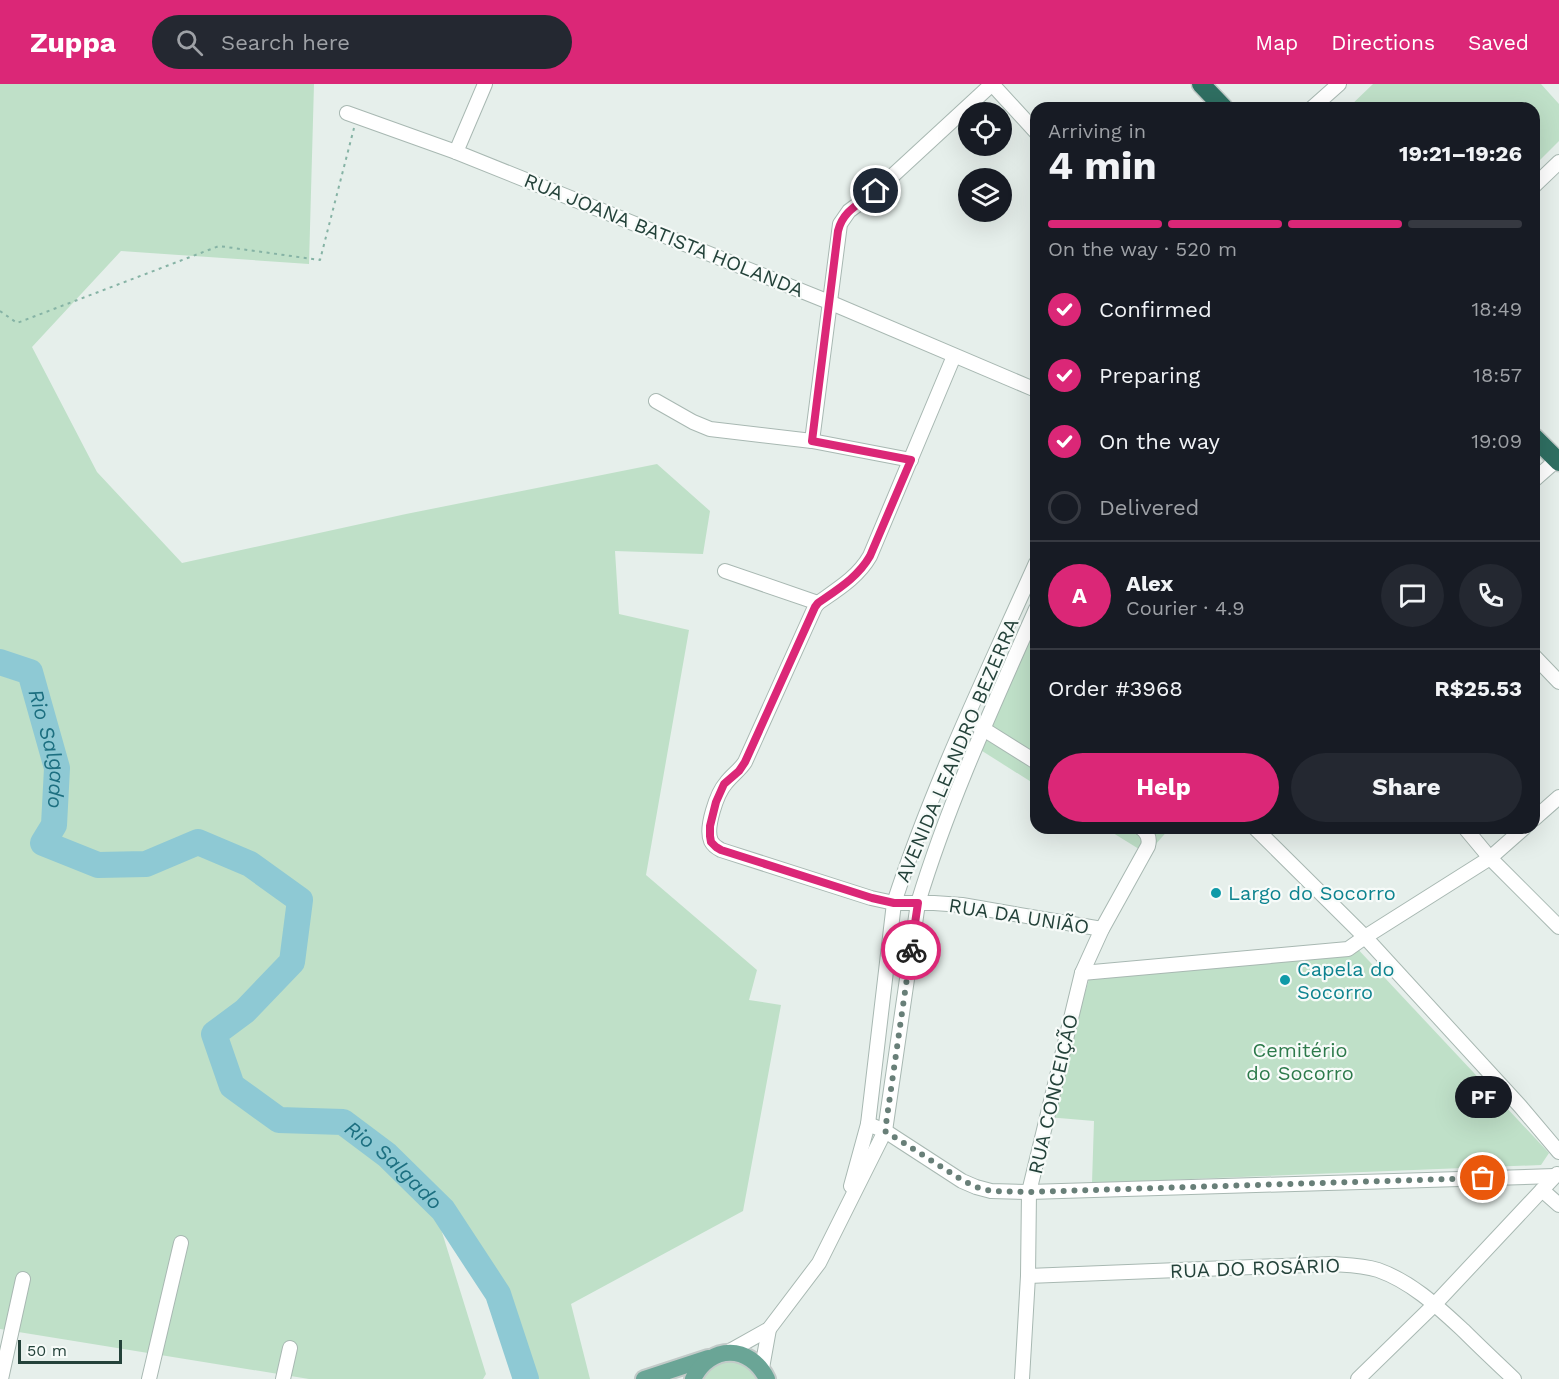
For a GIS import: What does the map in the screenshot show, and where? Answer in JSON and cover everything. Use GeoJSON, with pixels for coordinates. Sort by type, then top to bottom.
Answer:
{"type":"FeatureCollection","features":[{"type":"Feature","properties":{"kind":"highway"},"geometry":{"type":"LineString","coordinates":[[1201,84],[1218,102]]}},
{"type":"Feature","properties":{"kind":"highway"},"geometry":{"type":"LineString","coordinates":[[1540,443],[1558,460]]}},
{"type":"Feature","properties":{"kind":"main road"},"geometry":{"type":"LineString","coordinates":[[644,1379],[721,1354],[741,1354],[752,1359],[766,1376]]}},
{"type":"Feature","properties":{"kind":"main road"},"geometry":{"type":"LineString","coordinates":[[693,1379],[705,1361],[721,1354]]}},
{"type":"Feature","properties":{"kind":"street"},"geometry":{"type":"LineString","coordinates":[[456,152],[485,84]]}},
{"type":"Feature","properties":{"kind":"street"},"geometry":{"type":"LineString","coordinates":[[812,441],[838,231],[843,217],[876,191],[992,84],[1030,125]]}},
{"type":"Feature","properties":{"kind":"street"},"geometry":{"type":"LineString","coordinates":[[1319,102],[1339,84]]}},
{"type":"Feature","properties":{"kind":"street","name":"RUA JOANA BATISTA HOLANDA"},"geometry":{"type":"LineString","coordinates":[[352,115],[456,152],[830,302],[1030,388]]}},
{"type":"Feature","properties":{"kind":"street"},"geometry":{"type":"LineString","coordinates":[[1540,180],[1559,162]]}},
{"type":"Feature","properties":{"kind":"street"},"geometry":{"type":"LineString","coordinates":[[725,571],[818,603],[853,578],[870,556],[954,356]]}},
{"type":"Feature","properties":{"kind":"street"},"geometry":{"type":"LineString","coordinates":[[656,401],[710,429],[812,441],[911,460]]}},
{"type":"Feature","properties":{"kind":"street"},"geometry":{"type":"LineString","coordinates":[[1540,475],[1558,460]]}},
{"type":"Feature","properties":{"kind":"street","name":"AVENIDA LEANDRO BEZERRA"},"geometry":{"type":"LineString","coordinates":[[840,1222],[868,1124],[894,903],[940,779],[1030,576]]}},
{"type":"Feature","properties":{"kind":"street","name":"RUA DA UNIÃO"},"geometry":{"type":"LineString","coordinates":[[818,603],[813,609],[745,762],[720,791],[712,813],[711,842],[721,850],[894,903],[962,905],[1102,929]]}},
{"type":"Feature","properties":{"kind":"street","name":"AVENIDA LEANDRO BEZERRA"},"geometry":{"type":"LineString","coordinates":[[769,1329],[819,1263],[885,1131],[918,903],[958,787],[1030,624]]}},
{"type":"Feature","properties":{"kind":"street"},"geometry":{"type":"LineString","coordinates":[[1540,662],[1559,682]]}},
{"type":"Feature","properties":{"kind":"street"},"geometry":{"type":"LineString","coordinates":[[966,719],[1030,758]]}},
{"type":"Feature","properties":{"kind":"street"},"geometry":{"type":"LineString","coordinates":[[1540,814],[1559,797]]}},
{"type":"Feature","properties":{"kind":"street","name":"RUA CONCEIÇÃO"},"geometry":{"type":"LineString","coordinates":[[1022,1379],[1028,1276],[1029,1192],[1082,973],[1102,929],[1148,846],[1147,834]]}},
{"type":"Feature","properties":{"kind":"street"},"geometry":{"type":"LineString","coordinates":[[1261,834],[1365,937],[1512,1097],[1559,1152]]}},
{"type":"Feature","properties":{"kind":"street"},"geometry":{"type":"LineString","coordinates":[[1470,834],[1490,858],[1559,927]]}},
{"type":"Feature","properties":{"kind":"street"},"geometry":{"type":"LineString","coordinates":[[1082,973],[1348,949],[1490,858],[1517,834]]}},
{"type":"Feature","properties":{"kind":"street"},"geometry":{"type":"LineString","coordinates":[[868,1124],[885,1131],[962,1180],[991,1191],[1029,1192],[1557,1174]]}},
{"type":"Feature","properties":{"kind":"street"},"geometry":{"type":"LineString","coordinates":[[1358,1379],[1435,1304],[1557,1174]]}},
{"type":"Feature","properties":{"kind":"street"},"geometry":{"type":"LineString","coordinates":[[1542,1190],[1559,1205]]}},
{"type":"Feature","properties":{"kind":"street"},"geometry":{"type":"LineString","coordinates":[[149,1379],[181,1243]]}},
{"type":"Feature","properties":{"kind":"street","name":"RUA DO ROSÁRIO"},"geometry":{"type":"LineString","coordinates":[[1028,1276],[1332,1264],[1358,1265],[1377,1270],[1417,1290],[1435,1304],[1514,1379]]}},
{"type":"Feature","properties":{"kind":"street"},"geometry":{"type":"LineString","coordinates":[[1,1379],[23,1279]]}},
{"type":"Feature","properties":{"kind":"street"},"geometry":{"type":"LineString","coordinates":[[721,1354],[769,1329]]}},
{"type":"Feature","properties":{"kind":"street"},"geometry":{"type":"LineString","coordinates":[[766,1376],[769,1329]]}},
{"type":"Feature","properties":{"kind":"street"},"geometry":{"type":"LineString","coordinates":[[283,1379],[290,1348]]}},
{"type":"Feature","properties":{"kind":"path"},"geometry":{"type":"LineString","coordinates":[[0,311],[17,323],[219,246],[320,261],[352,115]]}},
{"type":"Feature","properties":{"kind":"green space"},"geometry":{"type":"Polygon","coordinates":[[[0,84],[314,84],[309,264],[121,251],[32,347],[97,472],[182,563],[406,514],[657,464],[710,511],[703,554],[615,551],[619,614],[689,630],[646,875],[757,970],[749,1000],[781,1005],[743,1211],[571,1304],[590,1379],[514,1379],[484,1292],[441,1229],[486,1374],[483,1379],[309,1379],[0,1329],[0,84]]]}},
{"type":"Feature","properties":{"kind":"green space"},"geometry":{"type":"Polygon","coordinates":[[[1373,84],[1541,84],[1559,104],[1559,141],[1540,160],[1540,102],[1354,102],[1373,84]]]}},
{"type":"Feature","properties":{"kind":"green space"},"geometry":{"type":"Polygon","coordinates":[[[1030,635],[1030,781],[979,749],[1030,635]]]}},
{"type":"Feature","properties":{"kind":"green space"},"geometry":{"type":"Polygon","coordinates":[[[1115,834],[1165,834],[1147,854],[1115,834]]]}},
{"type":"Feature","properties":{"kind":"green space","name":"Cemitério do Socorro"},"geometry":{"type":"Polygon","coordinates":[[[1354,945],[1549,1153],[1541,1165],[1092,1183],[1094,1121],[1047,1117],[1091,973],[1354,945]]]}},
{"type":"Feature","properties":{"kind":"green space"},"geometry":{"type":"Polygon","coordinates":[[[726,1359],[747,1364],[760,1379],[698,1379],[706,1368],[726,1359]]]}},
{"type":"Feature","properties":{"kind":"waterway","name":"Rio Salgado"},"geometry":{"type":"LineString","coordinates":[[0,662],[30,672],[57,768],[54,825],[43,843],[98,865],[146,864],[198,842],[250,864],[300,900],[292,962],[245,1011],[214,1034],[232,1086],[279,1120],[343,1122],[387,1155],[443,1210],[498,1294],[526,1379]]}},
{"type":"Feature","properties":{"kind":"way so far"},"geometry":{"type":"LineString","coordinates":[[911,950],[885,1131],[976,1187],[991,1191],[1029,1192],[1483,1178]]}},
{"type":"Feature","properties":{"kind":"place","name":"Largo do Socorro"},"geometry":{"type":"Point","coordinates":[1216,893]}},
{"type":"Feature","properties":{"kind":"place","name":"Capela do Socorro"},"geometry":{"type":"Point","coordinates":[1285,980]}},
{"type":"Feature","properties":{"kind":"place","name":"PF"},"geometry":{"type":"Point","coordinates":[1483,1178]}},
{"type":"Feature","properties":{"kind":"route"},"geometry":{"type":"LineString","coordinates":[[876,191],[843,217],[838,231],[812,441],[911,460],[866,564],[853,578],[815,607],[745,762],[720,791],[712,813],[710,836],[711,842],[721,850],[764,864],[872,898],[894,903],[918,903],[911,950]]}}]}
